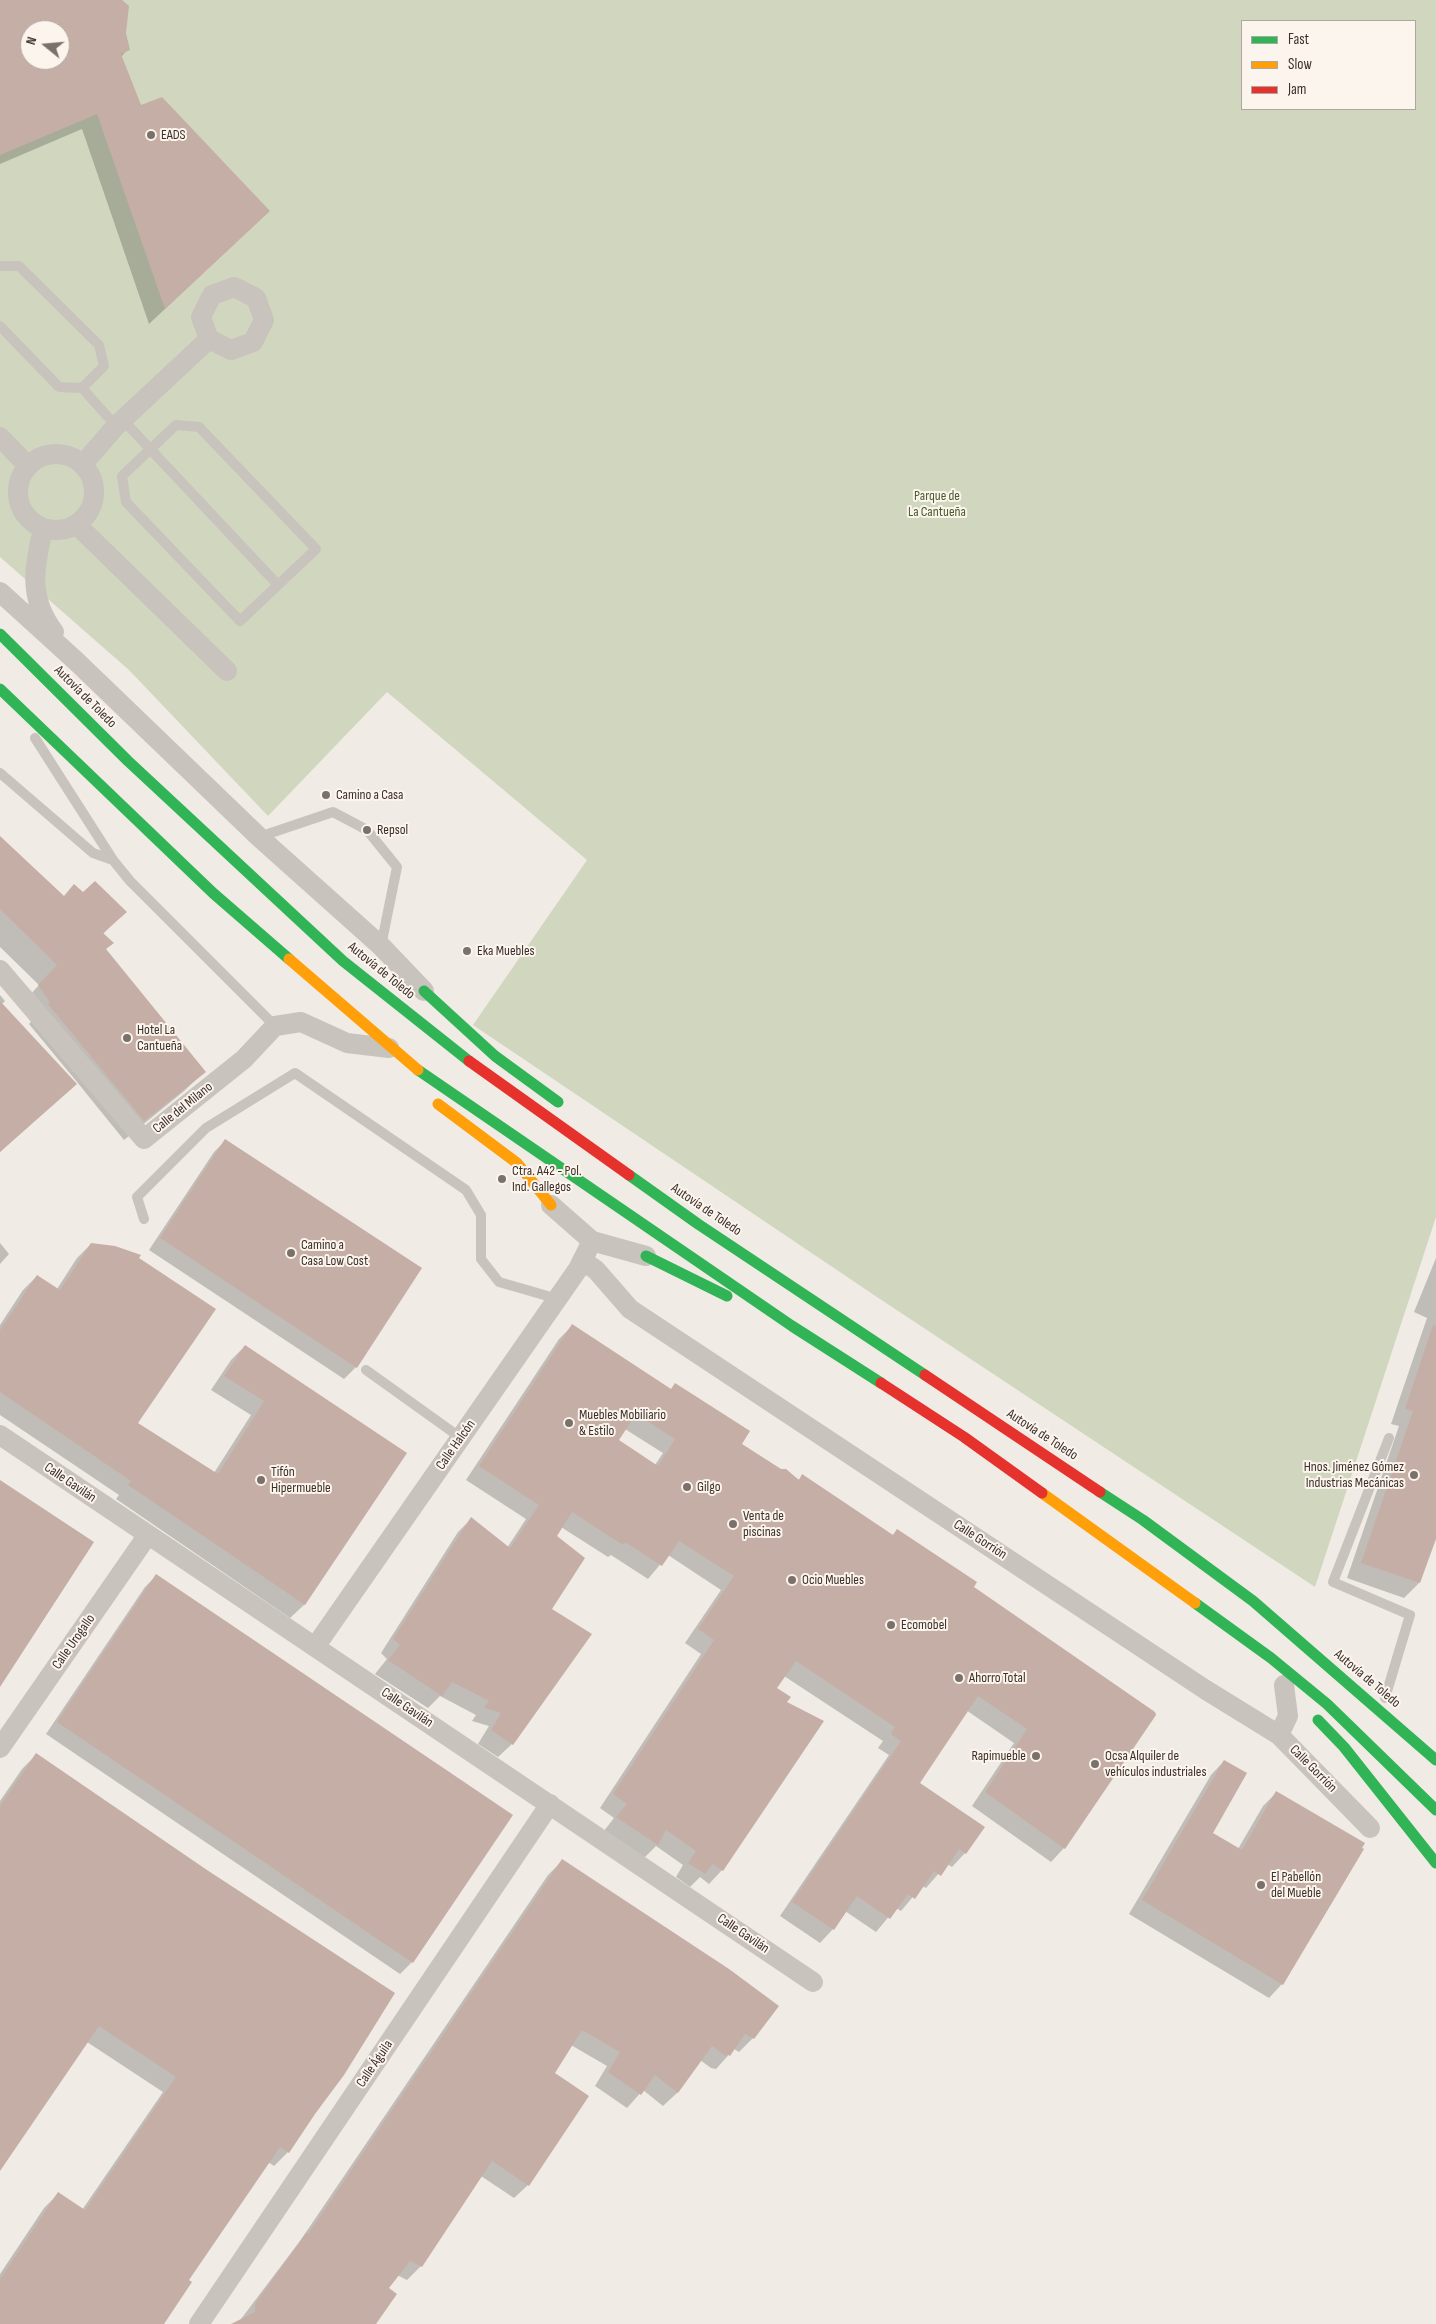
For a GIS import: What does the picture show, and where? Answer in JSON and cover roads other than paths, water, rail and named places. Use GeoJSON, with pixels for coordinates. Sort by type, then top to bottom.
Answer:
{"type":"FeatureCollection","features":[{"type":"Feature","properties":{"kind":"highway","name":"Autovía de Toledo"},"geometry":{"type":"LineString","coordinates":[[0,634],[128,761],[343,960],[484,1073],[671,1205],[1143,1520],[1253,1601],[1436,1760]]}},
{"type":"Feature","properties":{"kind":"highway"},"geometry":{"type":"LineString","coordinates":[[0,689],[214,893],[408,1063],[792,1326],[964,1437],[1271,1658],[1327,1704],[1436,1810]]}},
{"type":"Feature","properties":{"kind":"highway"},"geometry":{"type":"LineString","coordinates":[[424,991],[495,1056],[567,1109]]}},
{"type":"Feature","properties":{"kind":"highway"},"geometry":{"type":"LineString","coordinates":[[408,1063],[428,1095],[517,1163],[551,1204]]}},
{"type":"Feature","properties":{"kind":"highway"},"geometry":{"type":"LineString","coordinates":[[642,1170],[671,1205]]}},
{"type":"Feature","properties":{"kind":"highway"},"geometry":{"type":"LineString","coordinates":[[646,1256],[792,1326]]}},
{"type":"Feature","properties":{"kind":"highway"},"geometry":{"type":"LineString","coordinates":[[1253,1601],[1397,1707]]}},
{"type":"Feature","properties":{"kind":"highway"},"geometry":{"type":"LineString","coordinates":[[1271,1658],[1290,1692]]}},
{"type":"Feature","properties":{"kind":"highway"},"geometry":{"type":"LineString","coordinates":[[1310,1712],[1344,1747],[1436,1863]]}},
{"type":"Feature","properties":{"kind":"street"},"geometry":{"type":"LineString","coordinates":[[83,464],[120,423],[209,339]]}},
{"type":"Feature","properties":{"kind":"street"},"geometry":{"type":"LineString","coordinates":[[0,438],[27,465]]}},
{"type":"Feature","properties":{"kind":"street"},"geometry":{"type":"LineString","coordinates":[[65,454],[83,464],[91,475],[95,489],[90,509],[77,525],[53,531],[43,529],[27,519],[18,502],[18,482],[27,465],[45,455],[65,454]]}},
{"type":"Feature","properties":{"kind":"street"},"geometry":{"type":"LineString","coordinates":[[77,525],[227,672]]}},
{"type":"Feature","properties":{"kind":"street"},"geometry":{"type":"LineString","coordinates":[[43,529],[35,566],[35,592],[43,618],[76,662]]}},
{"type":"Feature","properties":{"kind":"street"},"geometry":{"type":"LineString","coordinates":[[0,592],[259,837],[381,946],[424,991]]}},
{"type":"Feature","properties":{"kind":"street","name":"Calle del Milano"},"geometry":{"type":"LineString","coordinates":[[0,970],[144,1139],[244,1059],[275,1026]]}},
{"type":"Feature","properties":{"kind":"street"},"geometry":{"type":"LineString","coordinates":[[275,1026],[301,1022],[347,1043],[389,1048]]}},
{"type":"Feature","properties":{"kind":"street"},"geometry":{"type":"LineString","coordinates":[[551,1204],[592,1241],[646,1256]]}},
{"type":"Feature","properties":{"kind":"street","name":"Calle Halcón"},"geometry":{"type":"LineString","coordinates":[[315,1647],[558,1299],[583,1261],[592,1241]]}},
{"type":"Feature","properties":{"kind":"street","name":"Calle Gorrión"},"geometry":{"type":"LineString","coordinates":[[583,1261],[596,1270],[630,1309],[1206,1690],[1279,1735],[1370,1828]]}},
{"type":"Feature","properties":{"kind":"street","name":"Calle Gavilán"},"geometry":{"type":"LineString","coordinates":[[0,1436],[813,1982]]}},
{"type":"Feature","properties":{"kind":"street","name":"Calle Urogallo"},"geometry":{"type":"LineString","coordinates":[[0,1748],[147,1536]]}},
{"type":"Feature","properties":{"kind":"street"},"geometry":{"type":"LineString","coordinates":[[1279,1735],[1288,1716],[1290,1692]]}},
{"type":"Feature","properties":{"kind":"street","name":"Calle Águila"},"geometry":{"type":"LineString","coordinates":[[199,2324],[550,1804]]}},
{"type":"Feature","properties":{"kind":"lane"},"geometry":{"type":"LineString","coordinates":[[0,266],[19,266],[100,345],[104,366],[82,388]]}},
{"type":"Feature","properties":{"kind":"lane"},"geometry":{"type":"LineString","coordinates":[[0,326],[59,387],[82,388],[150,449],[278,585]]}},
{"type":"Feature","properties":{"kind":"lane"},"geometry":{"type":"LineString","coordinates":[[176,425],[198,427],[316,549],[278,585],[240,621],[126,502],[122,476],[176,425]]}},
{"type":"Feature","properties":{"kind":"lane"},"geometry":{"type":"LineString","coordinates":[[10,699],[113,860],[130,881],[275,1026]]}},
{"type":"Feature","properties":{"kind":"lane"},"geometry":{"type":"LineString","coordinates":[[0,773],[93,854],[113,860]]}},
{"type":"Feature","properties":{"kind":"lane"},"geometry":{"type":"LineString","coordinates":[[259,837],[333,812],[367,830],[398,867],[381,946]]}},
{"type":"Feature","properties":{"kind":"lane"},"geometry":{"type":"LineString","coordinates":[[144,1219],[137,1197],[206,1128],[295,1073],[466,1190],[481,1215],[481,1259],[499,1282],[558,1299]]}},
{"type":"Feature","properties":{"kind":"lane"},"geometry":{"type":"LineString","coordinates":[[366,1370],[461,1438]]}},
{"type":"Feature","properties":{"kind":"lane"},"geometry":{"type":"LineString","coordinates":[[1377,1692],[1410,1616],[1333,1582],[1389,1438]]}},
{"type":"Feature","properties":{"kind":"place","name":"EADS"},"geometry":{"type":"Point","coordinates":[151,135]}},
{"type":"Feature","properties":{"kind":"place","name":"Camino a Casa"},"geometry":{"type":"Point","coordinates":[326,795]}},
{"type":"Feature","properties":{"kind":"place","name":"Repsol"},"geometry":{"type":"Point","coordinates":[367,830]}},
{"type":"Feature","properties":{"kind":"place","name":"Eka Muebles"},"geometry":{"type":"Point","coordinates":[467,951]}},
{"type":"Feature","properties":{"kind":"place","name":"Hotel La Cantueña"},"geometry":{"type":"Point","coordinates":[127,1038]}},
{"type":"Feature","properties":{"kind":"place","name":"Ctra. A42 - Pol. Ind. Gallegos"},"geometry":{"type":"Point","coordinates":[502,1179]}},
{"type":"Feature","properties":{"kind":"place","name":"Camino a Casa Low Cost"},"geometry":{"type":"Point","coordinates":[291,1253]}},
{"type":"Feature","properties":{"kind":"place","name":"Muebles Mobiliario & Estilo"},"geometry":{"type":"Point","coordinates":[569,1423]}},
{"type":"Feature","properties":{"kind":"place","name":"Hnos. Jiménez Gómez Industrias Mecánicas"},"geometry":{"type":"Point","coordinates":[1414,1475]}},
{"type":"Feature","properties":{"kind":"place","name":"Tifón Hipermueble"},"geometry":{"type":"Point","coordinates":[261,1480]}},
{"type":"Feature","properties":{"kind":"place","name":"Gilgo"},"geometry":{"type":"Point","coordinates":[687,1487]}},
{"type":"Feature","properties":{"kind":"place","name":"Venta de piscinas"},"geometry":{"type":"Point","coordinates":[733,1524]}},
{"type":"Feature","properties":{"kind":"place","name":"Ocio Muebles"},"geometry":{"type":"Point","coordinates":[792,1580]}},
{"type":"Feature","properties":{"kind":"place","name":"Ecomobel"},"geometry":{"type":"Point","coordinates":[891,1625]}},
{"type":"Feature","properties":{"kind":"place","name":"Ahorro Total"},"geometry":{"type":"Point","coordinates":[959,1678]}},
{"type":"Feature","properties":{"kind":"place","name":"Rapimueble"},"geometry":{"type":"Point","coordinates":[1036,1756]}},
{"type":"Feature","properties":{"kind":"place","name":"Ocsa Alquiler de vehículos industriales"},"geometry":{"type":"Point","coordinates":[1095,1764]}},
{"type":"Feature","properties":{"kind":"place","name":"El Pabellón del Mueble"},"geometry":{"type":"Point","coordinates":[1261,1885]}},
{"type":"Feature","properties":{"kind":"park label","name":"Parque de La Cantueña"},"geometry":{"type":"Point","coordinates":[937,504]}}]}
